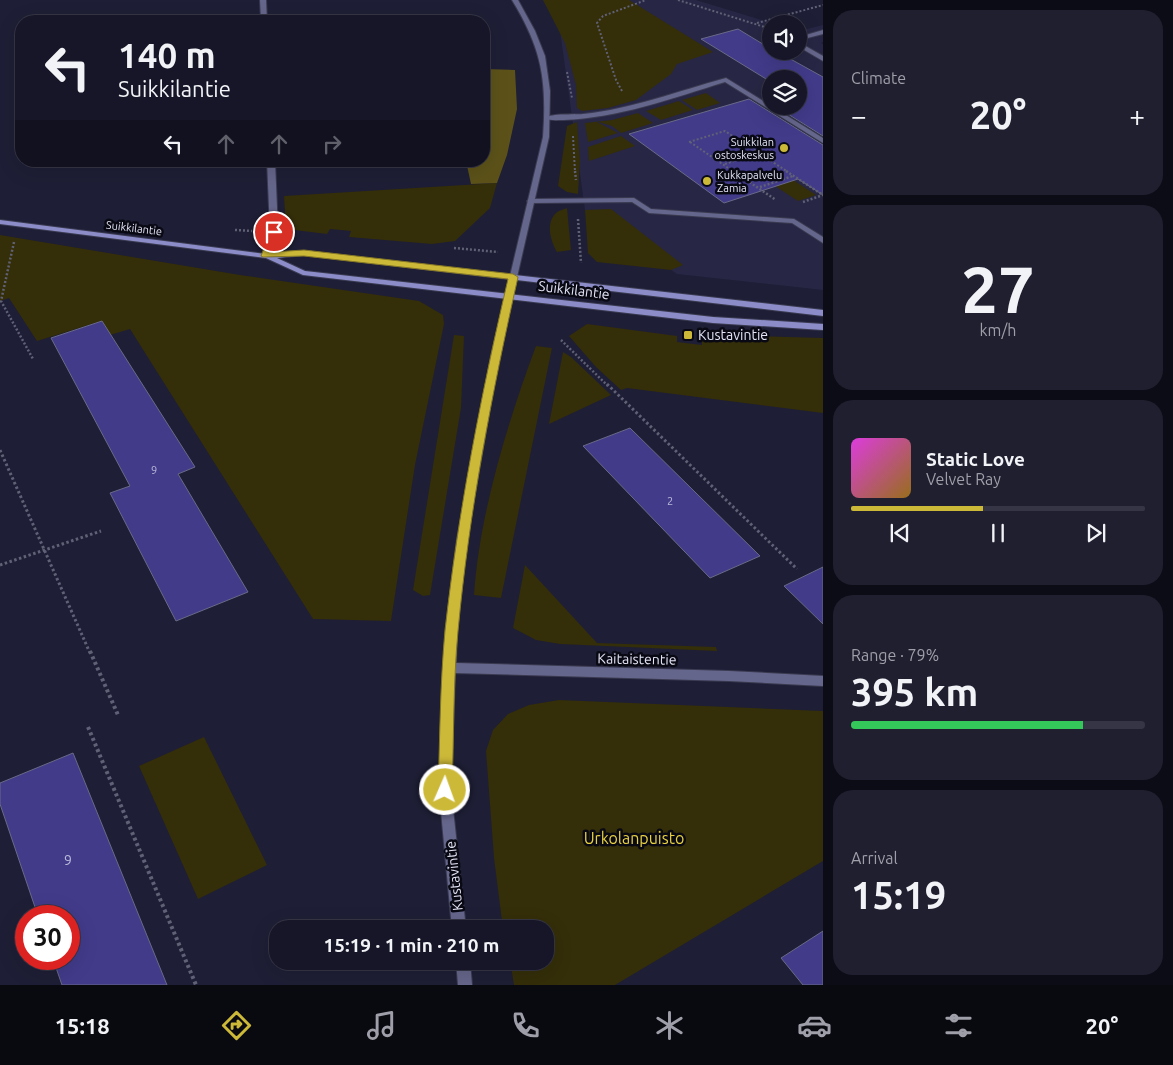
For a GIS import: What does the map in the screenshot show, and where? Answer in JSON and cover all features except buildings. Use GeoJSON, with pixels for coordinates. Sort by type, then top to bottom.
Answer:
{"type":"FeatureCollection","features":[{"type":"Feature","properties":{"kind":"main road","name":"Suikkilantie"},"geometry":{"type":"LineString","coordinates":[[0,222],[266,256],[304,253],[823,313]]}},
{"type":"Feature","properties":{"kind":"main road","name":"Suikkilantie"},"geometry":{"type":"LineString","coordinates":[[266,256],[303,273],[713,320],[823,327]]}},
{"type":"Feature","properties":{"kind":"street"},"geometry":{"type":"LineString","coordinates":[[263,0],[264,15]]}},
{"type":"Feature","properties":{"kind":"street","name":"Kustavintie"},"geometry":{"type":"LineString","coordinates":[[458,920],[445,790],[452,633],[462,539],[495,356],[546,137],[548,118],[544,62],[526,16],[515,0]]}},
{"type":"Feature","properties":{"kind":"street"},"geometry":{"type":"LineString","coordinates":[[807,37],[823,32]]}},
{"type":"Feature","properties":{"kind":"street"},"geometry":{"type":"LineString","coordinates":[[807,50],[823,59]]}},
{"type":"Feature","properties":{"kind":"street"},"geometry":{"type":"LineString","coordinates":[[548,118],[572,118],[634,108],[726,80],[823,141]]}},
{"type":"Feature","properties":{"kind":"street"},"geometry":{"type":"LineString","coordinates":[[266,256],[274,232],[271,167]]}},
{"type":"Feature","properties":{"kind":"street"},"geometry":{"type":"LineString","coordinates":[[531,201],[634,200],[649,211],[794,221],[823,241]]}},
{"type":"Feature","properties":{"kind":"street","name":"Kaitaistentie"},"geometry":{"type":"LineString","coordinates":[[450,668],[729,676],[823,681]]}},
{"type":"Feature","properties":{"kind":"street"},"geometry":{"type":"LineString","coordinates":[[464,970],[465,985]]}},
{"type":"Feature","properties":{"kind":"path"},"geometry":{"type":"LineString","coordinates":[[634,108],[629,103],[616,80],[597,23],[603,16],[646,0]]}},
{"type":"Feature","properties":{"kind":"path"},"geometry":{"type":"LineString","coordinates":[[678,0],[762,25]]}},
{"type":"Feature","properties":{"kind":"path"},"geometry":{"type":"LineString","coordinates":[[756,23],[823,5]]}},
{"type":"Feature","properties":{"kind":"path"},"geometry":{"type":"LineString","coordinates":[[794,221],[773,196],[689,142],[725,131],[823,195]]}},
{"type":"Feature","properties":{"kind":"path"},"geometry":{"type":"LineString","coordinates":[[724,165],[759,153]]}},
{"type":"Feature","properties":{"kind":"path"},"geometry":{"type":"LineString","coordinates":[[759,188],[793,176]]}},
{"type":"Feature","properties":{"kind":"path"},"geometry":{"type":"LineString","coordinates":[[577,200],[581,263]]}},
{"type":"Feature","properties":{"kind":"path"},"geometry":{"type":"LineString","coordinates":[[232,229],[274,232]]}},
{"type":"Feature","properties":{"kind":"path"},"geometry":{"type":"LineString","coordinates":[[15,237],[1,301],[33,359]]}},
{"type":"Feature","properties":{"kind":"path"},"geometry":{"type":"LineString","coordinates":[[450,248],[478,250]]}},
{"type":"Feature","properties":{"kind":"path"},"geometry":{"type":"LineString","coordinates":[[561,340],[797,568]]}},
{"type":"Feature","properties":{"kind":"path"},"geometry":{"type":"LineString","coordinates":[[0,450],[118,715]]}},
{"type":"Feature","properties":{"kind":"path"},"geometry":{"type":"LineString","coordinates":[[0,565],[101,531]]}},
{"type":"Feature","properties":{"kind":"path"},"geometry":{"type":"LineString","coordinates":[[88,727],[196,985]]}},
{"type":"Feature","properties":{"kind":"shaded area"},"geometry":{"type":"Polygon","coordinates":[[[543,0],[696,0],[762,20],[762,60],[807,60],[807,29],[823,25],[823,42],[821,43],[823,44],[823,290],[677,274],[585,210],[560,31],[543,0]]]}},
{"type":"Feature","properties":{"kind":"shaded area"},"geometry":{"type":"Polygon","coordinates":[[[490,69],[515,70],[517,109],[507,155],[497,183],[471,184],[467,167],[490,167],[490,69]]]}},
{"type":"Feature","properties":{"kind":"green space"},"geometry":{"type":"Polygon","coordinates":[[[543,0],[629,0],[713,52],[677,64],[671,74],[636,100],[608,108],[582,111],[577,108],[576,85],[565,43],[543,0]]]}},
{"type":"Feature","properties":{"kind":"green space"},"geometry":{"type":"Polygon","coordinates":[[[706,93],[720,103],[697,110],[682,100],[706,93]]]}},
{"type":"Feature","properties":{"kind":"green space"},"geometry":{"type":"Polygon","coordinates":[[[679,101],[693,110],[661,120],[646,111],[679,101]]]}},
{"type":"Feature","properties":{"kind":"green space"},"geometry":{"type":"Polygon","coordinates":[[[638,113],[653,123],[621,133],[612,126],[597,122],[638,113]]]}},
{"type":"Feature","properties":{"kind":"green space"},"geometry":{"type":"Polygon","coordinates":[[[577,122],[580,161],[578,194],[567,192],[558,186],[567,126],[577,122]]]}},
{"type":"Feature","properties":{"kind":"green space"},"geometry":{"type":"Polygon","coordinates":[[[596,122],[618,133],[588,142],[585,123],[596,122]]]}},
{"type":"Feature","properties":{"kind":"green space"},"geometry":{"type":"Polygon","coordinates":[[[621,136],[635,146],[589,161],[588,147],[621,136]]]}},
{"type":"Feature","properties":{"kind":"green space"},"geometry":{"type":"Polygon","coordinates":[[[793,180],[816,195],[798,201],[775,186],[793,180]]]}},
{"type":"Feature","properties":{"kind":"green space"},"geometry":{"type":"Polygon","coordinates":[[[497,183],[490,208],[455,241],[432,244],[349,237],[351,231],[330,229],[327,234],[286,229],[284,196],[497,183]]]}},
{"type":"Feature","properties":{"kind":"green space"},"geometry":{"type":"Polygon","coordinates":[[[567,208],[571,250],[557,252],[551,238],[551,222],[556,213],[567,208]]]}},
{"type":"Feature","properties":{"kind":"green space"},"geometry":{"type":"Polygon","coordinates":[[[611,209],[683,265],[671,270],[597,262],[588,253],[585,210],[611,209]]]}},
{"type":"Feature","properties":{"kind":"green space"},"geometry":{"type":"Polygon","coordinates":[[[0,235],[240,275],[419,301],[443,315],[444,324],[415,465],[391,621],[313,619],[130,329],[110,335],[101,321],[37,341],[9,298],[0,301],[0,235]]]}},
{"type":"Feature","properties":{"kind":"green space"},"geometry":{"type":"Polygon","coordinates":[[[587,324],[677,336],[677,342],[702,345],[702,339],[711,340],[712,335],[823,338],[823,413],[627,388],[621,390],[596,367],[569,336],[587,324]]]}},
{"type":"Feature","properties":{"kind":"green space"},"geometry":{"type":"Polygon","coordinates":[[[454,335],[464,336],[461,408],[430,595],[423,596],[413,590],[454,335]]]}},
{"type":"Feature","properties":{"kind":"green space"},"geometry":{"type":"Polygon","coordinates":[[[536,346],[552,348],[501,598],[474,595],[477,564],[488,501],[505,437],[536,346]]]}},
{"type":"Feature","properties":{"kind":"green space"},"geometry":{"type":"Polygon","coordinates":[[[563,352],[571,357],[611,395],[549,424],[563,352]]]}},
{"type":"Feature","properties":{"kind":"green space"},"geometry":{"type":"Polygon","coordinates":[[[525,565],[597,643],[716,647],[717,651],[560,644],[536,640],[513,628],[525,565]]]}},
{"type":"Feature","properties":{"kind":"green space","name":"Urkolanpuisto"},"geometry":{"type":"Polygon","coordinates":[[[559,700],[823,711],[823,861],[615,985],[514,985],[512,970],[554,970],[554,920],[502,920],[494,858],[486,751],[493,730],[508,714],[529,705],[559,700]]]}},
{"type":"Feature","properties":{"kind":"green space"},"geometry":{"type":"Polygon","coordinates":[[[204,737],[267,865],[198,899],[139,766],[204,737]]]}},
{"type":"Feature","properties":{"kind":"place","name":"Suikkilan ostoskeskus"},"geometry":{"type":"Point","coordinates":[784,148]}},
{"type":"Feature","properties":{"kind":"place","name":"Kukkapalvelu Zamia"},"geometry":{"type":"Point","coordinates":[707,181]}},
{"type":"Feature","properties":{"kind":"place","name":"Kustavintie"},"geometry":{"type":"Point","coordinates":[688,335]}},
{"type":"Feature","properties":{"kind":"route"},"geometry":{"type":"LineString","coordinates":[[274,232],[266,256],[304,253],[513,277],[495,356],[462,539],[452,633],[445,790]]}}]}
